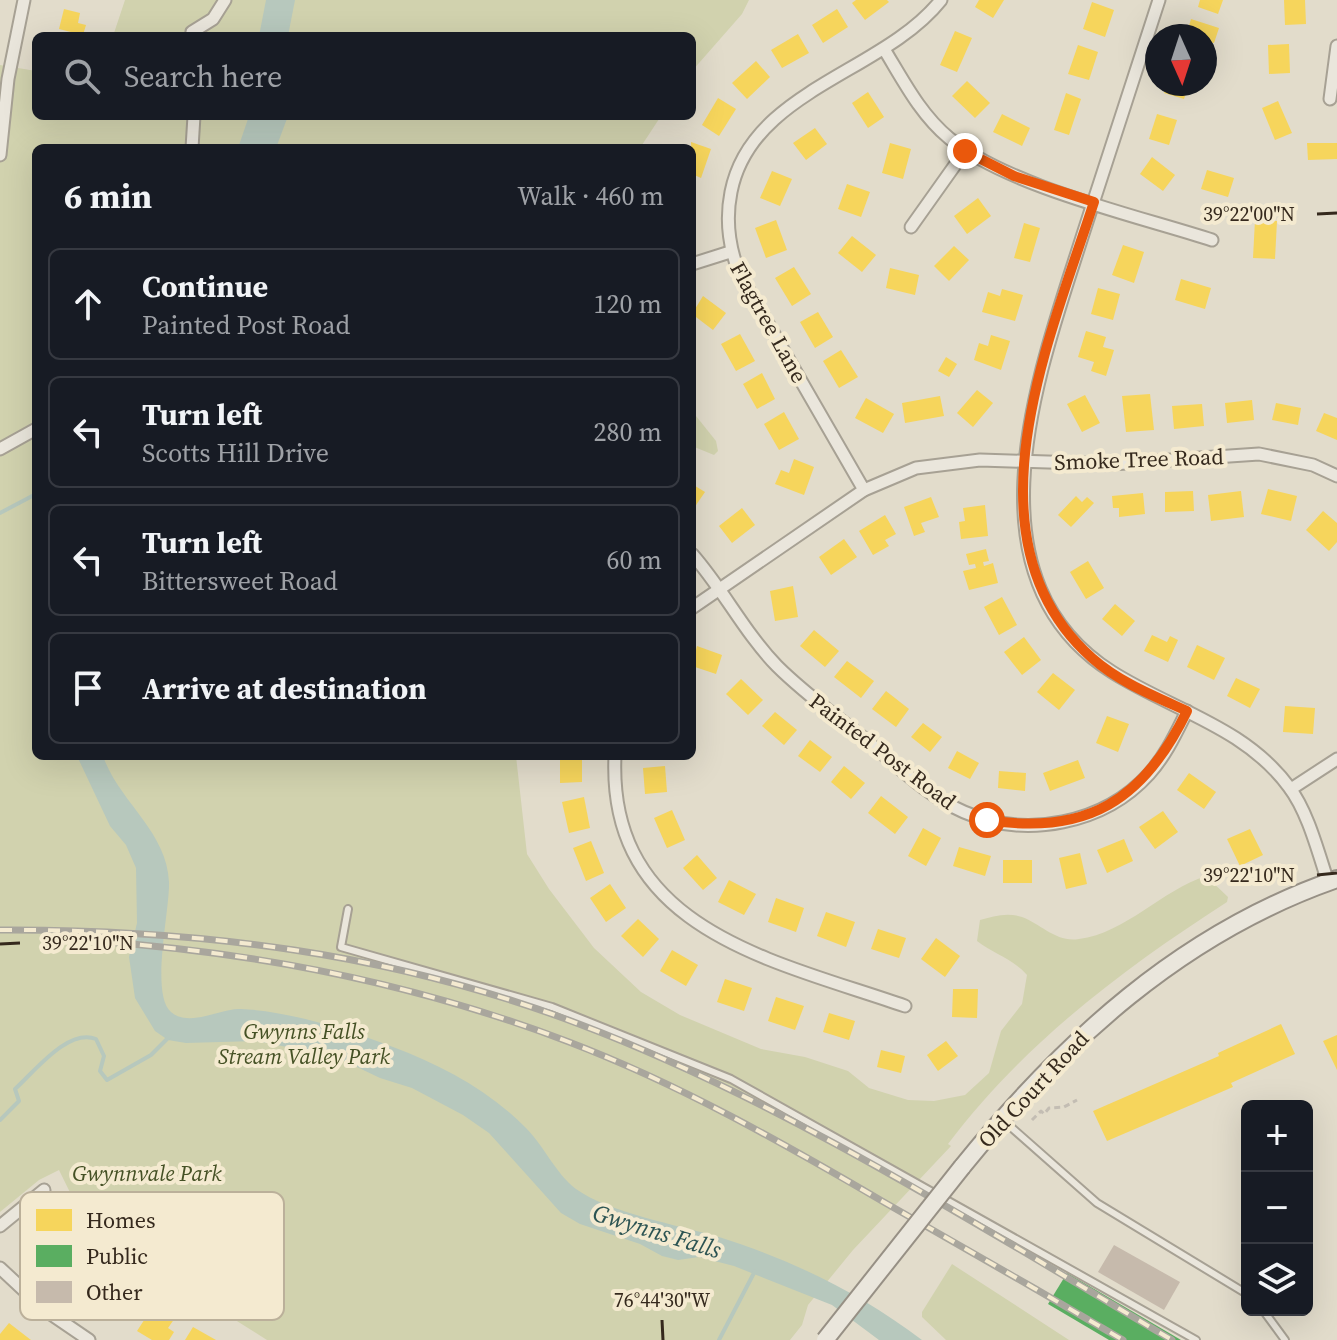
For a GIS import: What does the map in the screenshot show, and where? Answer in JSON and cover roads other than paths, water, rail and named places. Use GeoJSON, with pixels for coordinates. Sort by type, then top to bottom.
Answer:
{"type":"FeatureCollection","features":[{"type":"Feature","properties":{"kind":"main road","name":"Old Court Road"},"geometry":{"type":"LineString","coordinates":[[825,1340],[1001,1119],[1055,1059],[1172,963],[1272,906],[1333,880]]}},
{"type":"Feature","properties":{"kind":"street"},"geometry":{"type":"LineString","coordinates":[[0,155],[8,79],[24,0]]}},
{"type":"Feature","properties":{"kind":"street"},"geometry":{"type":"LineString","coordinates":[[195,32],[213,19],[225,0]]}},
{"type":"Feature","properties":{"kind":"street","name":"Flagtree Lane"},"geometry":{"type":"LineString","coordinates":[[864,490],[752,298],[730,252],[729,204],[738,167],[746,151],[773,120],[915,28],[941,0]]}},
{"type":"Feature","properties":{"kind":"street"},"geometry":{"type":"LineString","coordinates":[[1159,0],[1037,380],[1024,461],[1029,548],[1042,590],[1079,645],[1105,668],[1241,740],[1291,789],[1333,880]]}},
{"type":"Feature","properties":{"kind":"street"},"geometry":{"type":"LineString","coordinates":[[1330,99],[1337,46]]}},
{"type":"Feature","properties":{"kind":"street"},"geometry":{"type":"LineString","coordinates":[[884,49],[929,118],[965,151],[1014,176],[1212,240]]}},
{"type":"Feature","properties":{"kind":"street"},"geometry":{"type":"LineString","coordinates":[[192,144],[194,120]]}},
{"type":"Feature","properties":{"kind":"street"},"geometry":{"type":"LineString","coordinates":[[911,227],[965,151]]}},
{"type":"Feature","properties":{"kind":"street"},"geometry":{"type":"LineString","coordinates":[[696,263],[730,252]]}},
{"type":"Feature","properties":{"kind":"street"},"geometry":{"type":"LineString","coordinates":[[0,449],[32,431]]}},
{"type":"Feature","properties":{"kind":"street","name":"Smoke Tree Road"},"geometry":{"type":"LineString","coordinates":[[696,605],[864,490],[916,468],[944,462],[1112,464],[1259,454],[1313,465],[1337,476]]}},
{"type":"Feature","properties":{"kind":"street","name":"Painted Post Road"},"geometry":{"type":"LineString","coordinates":[[696,559],[749,633],[801,689],[930,792],[966,813],[987,820],[1053,824],[1098,811],[1149,774],[1187,711]]}},
{"type":"Feature","properties":{"kind":"street"},"geometry":{"type":"LineString","coordinates":[[1291,789],[1337,759]]}},
{"type":"Feature","properties":{"kind":"street"},"geometry":{"type":"LineString","coordinates":[[615,760],[618,796],[633,848],[648,876],[693,923],[752,953],[905,1006]]}},
{"type":"Feature","properties":{"kind":"street"},"geometry":{"type":"LineString","coordinates":[[0,1226],[20,1210]]}},
{"type":"Feature","properties":{"kind":"street"},"geometry":{"type":"LineString","coordinates":[[0,1268],[20,1287]]}},
{"type":"Feature","properties":{"kind":"street"},"geometry":{"type":"LineString","coordinates":[[61,1320],[89,1340]]}},
{"type":"Feature","properties":{"kind":"lane"},"geometry":{"type":"LineString","coordinates":[[348,909],[341,947],[552,1007],[731,1079],[1196,1340]]}},
{"type":"Feature","properties":{"kind":"lane"},"geometry":{"type":"LineString","coordinates":[[1001,1119],[1097,1203],[1241,1290]]}},
{"type":"Feature","properties":{"kind":"lane"},"geometry":{"type":"LineString","coordinates":[[1267,1316],[1285,1340]]}},
{"type":"Feature","properties":{"kind":"water"},"geometry":{"type":"Polygon","coordinates":[[[266,0],[295,0],[289,32],[260,32],[266,0]]]}},
{"type":"Feature","properties":{"kind":"water"},"geometry":{"type":"Polygon","coordinates":[[[248,120],[286,120],[278,144],[239,144],[248,120]]]}},
{"type":"Feature","properties":{"kind":"water","name":"Gwynns Falls"},"geometry":{"type":"Polygon","coordinates":[[[79,760],[105,760],[110,773],[160,847],[169,882],[162,951],[162,988],[171,1012],[187,1018],[233,1009],[279,1013],[338,1028],[411,1054],[464,1080],[497,1102],[532,1135],[569,1183],[590,1197],[625,1212],[719,1237],[799,1267],[874,1307],[922,1340],[879,1340],[832,1305],[734,1266],[699,1257],[678,1260],[662,1256],[640,1244],[580,1224],[561,1213],[489,1133],[463,1115],[412,1088],[380,1078],[334,1056],[256,1041],[186,1043],[168,1040],[155,1031],[135,998],[129,957],[137,923],[136,868],[126,845],[110,826],[79,760]]]}},
{"type":"Feature","properties":{"kind":"waterway"},"geometry":{"type":"LineString","coordinates":[[0,513],[32,496]]}},
{"type":"Feature","properties":{"kind":"waterway"},"geometry":{"type":"LineString","coordinates":[[0,1120],[19,1101],[15,1089],[63,1045],[85,1037],[96,1039],[104,1056],[100,1071],[107,1080],[151,1055],[170,1036]]}},
{"type":"Feature","properties":{"kind":"waterway"},"geometry":{"type":"LineString","coordinates":[[719,1340],[755,1271]]}},
{"type":"Feature","properties":{"kind":"railway"},"geometry":{"type":"LineString","coordinates":[[0,930],[148,934],[294,950],[438,979],[579,1024],[656,1055],[807,1129],[955,1211],[1172,1340]]}},
{"type":"Feature","properties":{"kind":"railway"},"geometry":{"type":"LineString","coordinates":[[92,941],[214,953],[334,974],[453,1003],[569,1042],[650,1076],[768,1136],[1123,1340]]}},
{"type":"Feature","properties":{"kind":"park label","name":"Gwynns Falls Stream Valley Park"},"geometry":{"type":"Point","coordinates":[304,1044]}},
{"type":"Feature","properties":{"kind":"park label","name":"Gwynnvale Park"},"geometry":{"type":"Point","coordinates":[147,1173]}}]}
